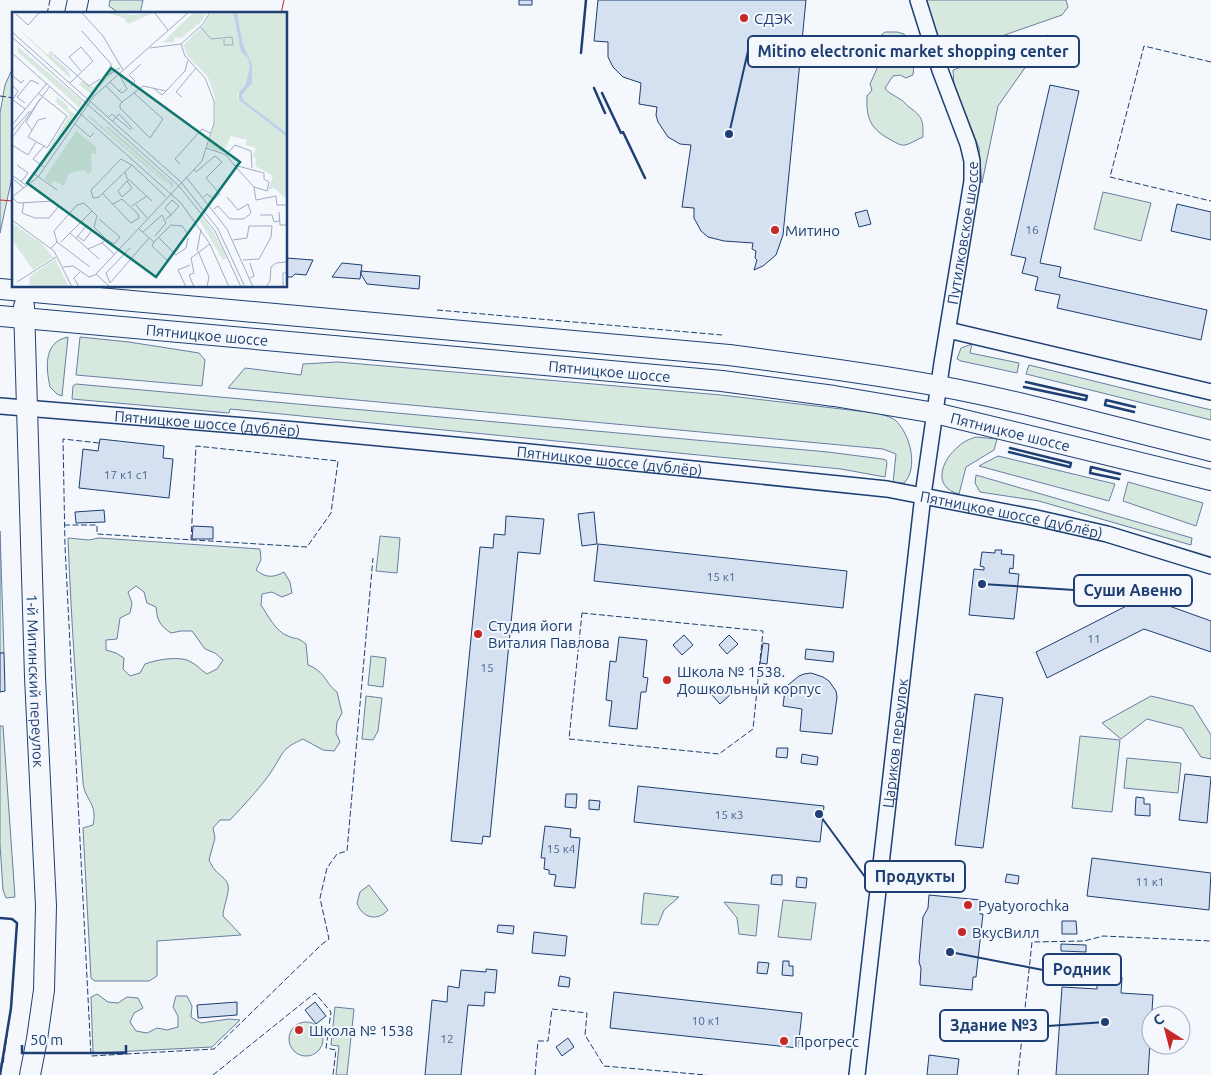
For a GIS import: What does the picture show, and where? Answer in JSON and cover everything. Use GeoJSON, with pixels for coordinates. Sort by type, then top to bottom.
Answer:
{"type":"FeatureCollection","features":[{"type":"Feature","properties":{"kind":"main road","name":"Пятницкое шоссе"},"geometry":{"type":"LineString","coordinates":[[0,289],[25,288],[729,355],[939,386],[1211,450]]}},
{"type":"Feature","properties":{"kind":"main road","name":"1-й Митинский переулок"},"geometry":{"type":"LineString","coordinates":[[25,288],[23,318],[35,677],[46,906],[44,990],[38,1039],[30,1075]]}},
{"type":"Feature","properties":{"kind":"main road","name":"Пятницкое шоссе"},"geometry":{"type":"LineString","coordinates":[[0,316],[722,381],[834,396],[935,413],[1211,480]]}},
{"type":"Feature","properties":{"kind":"street","name":"Путилковское шоссе"},"geometry":{"type":"LineString","coordinates":[[918,0],[940,70],[968,144],[972,161],[972,181],[935,413]]}},
{"type":"Feature","properties":{"kind":"street"},"geometry":{"type":"LineString","coordinates":[[948,330],[1116,368],[1211,392]]}},
{"type":"Feature","properties":{"kind":"street","name":"Пятницкое шоссе (дублёр)"},"geometry":{"type":"LineString","coordinates":[[0,406],[529,452],[876,488],[923,495],[1107,534],[1211,566]]}},
{"type":"Feature","properties":{"kind":"street","name":"Цариков переулок"},"geometry":{"type":"LineString","coordinates":[[857,1075],[923,495],[935,413]]}},
{"type":"Feature","properties":{"kind":"shaded area"},"geometry":{"type":"Polygon","coordinates":[[[110,0],[143,0],[140,12],[117,12],[109,6],[110,0]]]}},
{"type":"Feature","properties":{"kind":"shaded area"},"geometry":{"type":"Polygon","coordinates":[[[925,0],[1066,0],[1068,7],[1062,15],[956,52],[945,52],[939,45],[925,0]]]}},
{"type":"Feature","properties":{"kind":"shaded area"},"geometry":{"type":"Polygon","coordinates":[[[885,32],[904,34],[911,49],[914,64],[913,75],[906,78],[900,75],[893,76],[885,88],[903,101],[921,119],[923,137],[905,145],[898,144],[878,132],[871,122],[867,111],[867,96],[872,90],[870,84],[879,64],[874,51],[879,37],[885,32]]]}},
{"type":"Feature","properties":{"kind":"shaded area"},"geometry":{"type":"Polygon","coordinates":[[[1048,35],[998,106],[982,183],[979,148],[954,84],[953,70],[1048,35]]]}},
{"type":"Feature","properties":{"kind":"shaded area"},"geometry":{"type":"Polygon","coordinates":[[[12,69],[12,177],[0,233],[0,113],[5,85],[12,69]]]}},
{"type":"Feature","properties":{"kind":"shaded area"},"geometry":{"type":"Polygon","coordinates":[[[1103,192],[1151,203],[1141,241],[1094,229],[1103,192]]]}},
{"type":"Feature","properties":{"kind":"shaded area"},"geometry":{"type":"Polygon","coordinates":[[[68,337],[62,396],[50,387],[47,364],[50,350],[54,344],[68,337]]]}},
{"type":"Feature","properties":{"kind":"shaded area"},"geometry":{"type":"Polygon","coordinates":[[[80,337],[129,342],[199,353],[205,360],[202,386],[76,375],[80,337]]]}},
{"type":"Feature","properties":{"kind":"shaded area"},"geometry":{"type":"Polygon","coordinates":[[[972,344],[970,353],[1019,363],[1017,373],[957,359],[961,348],[972,344]]]}},
{"type":"Feature","properties":{"kind":"shaded area"},"geometry":{"type":"Polygon","coordinates":[[[338,362],[721,395],[876,413],[895,420],[905,433],[911,451],[911,469],[909,477],[904,483],[893,483],[896,454],[883,449],[228,388],[245,368],[301,375],[303,364],[338,362]]]}},
{"type":"Feature","properties":{"kind":"shaded area"},"geometry":{"type":"Polygon","coordinates":[[[1029,365],[1211,410],[1211,420],[1026,374],[1029,365]]]}},
{"type":"Feature","properties":{"kind":"shaded area"},"geometry":{"type":"Polygon","coordinates":[[[76,384],[828,452],[882,459],[886,460],[887,463],[885,477],[841,469],[230,409],[229,413],[72,399],[73,386],[76,384]]]}},
{"type":"Feature","properties":{"kind":"shaded area"},"geometry":{"type":"Polygon","coordinates":[[[976,437],[997,439],[994,450],[966,467],[959,494],[950,490],[945,485],[942,479],[944,465],[961,444],[976,437]]]}},
{"type":"Feature","properties":{"kind":"shaded area"},"geometry":{"type":"Polygon","coordinates":[[[998,456],[1115,484],[1109,501],[979,466],[998,456]]]}},
{"type":"Feature","properties":{"kind":"shaded area"},"geometry":{"type":"Polygon","coordinates":[[[976,475],[1192,538],[1191,545],[1039,501],[980,492],[975,483],[976,475]]]}},
{"type":"Feature","properties":{"kind":"shaded area"},"geometry":{"type":"Polygon","coordinates":[[[1128,482],[1203,503],[1196,526],[1123,501],[1128,482]]]}},
{"type":"Feature","properties":{"kind":"shaded area"},"geometry":{"type":"Polygon","coordinates":[[[0,531],[4,653],[0,653],[0,531]]]}},
{"type":"Feature","properties":{"kind":"shaded area"},"geometry":{"type":"Polygon","coordinates":[[[380,536],[400,538],[397,573],[376,571],[380,536]]]}},
{"type":"Feature","properties":{"kind":"shaded area"},"geometry":{"type":"Polygon","coordinates":[[[68,538],[89,540],[99,538],[260,549],[261,560],[256,570],[263,575],[270,576],[284,572],[290,582],[292,593],[282,597],[272,592],[262,594],[261,605],[280,631],[306,644],[308,665],[322,674],[337,692],[342,713],[337,722],[336,733],[340,742],[334,751],[323,750],[303,739],[291,745],[282,754],[269,775],[230,820],[220,820],[213,828],[215,838],[209,860],[228,885],[223,916],[241,935],[157,941],[157,976],[149,981],[95,981],[91,978],[83,828],[93,825],[94,811],[83,782],[68,538]],[[136,586],[128,592],[132,603],[130,613],[120,618],[117,639],[106,640],[106,650],[124,658],[123,669],[130,676],[140,673],[145,664],[161,660],[181,659],[191,662],[207,674],[217,669],[223,660],[215,653],[205,649],[192,631],[171,633],[164,628],[158,619],[156,607],[147,603],[144,592],[136,586]]]}},
{"type":"Feature","properties":{"kind":"shaded area"},"geometry":{"type":"Polygon","coordinates":[[[371,656],[386,658],[383,687],[368,685],[371,656]]]}},
{"type":"Feature","properties":{"kind":"shaded area"},"geometry":{"type":"Polygon","coordinates":[[[366,696],[382,698],[378,731],[373,740],[362,739],[366,696]]]}},
{"type":"Feature","properties":{"kind":"shaded area"},"geometry":{"type":"Polygon","coordinates":[[[1151,696],[1193,706],[1211,735],[1211,759],[1201,757],[1182,728],[1147,719],[1121,739],[1102,723],[1151,696]]]}},
{"type":"Feature","properties":{"kind":"shaded area"},"geometry":{"type":"Polygon","coordinates":[[[0,726],[3,726],[15,897],[6,898],[3,890],[0,844],[0,726]]]}},
{"type":"Feature","properties":{"kind":"shaded area"},"geometry":{"type":"Polygon","coordinates":[[[1080,736],[1120,740],[1112,812],[1072,808],[1080,736]]]}},
{"type":"Feature","properties":{"kind":"shaded area"},"geometry":{"type":"Polygon","coordinates":[[[1127,758],[1181,763],[1178,793],[1124,788],[1127,758]]]}},
{"type":"Feature","properties":{"kind":"shaded area"},"geometry":{"type":"Polygon","coordinates":[[[369,885],[388,910],[384,914],[370,917],[359,908],[357,903],[360,892],[369,885]]]}},
{"type":"Feature","properties":{"kind":"shaded area"},"geometry":{"type":"Polygon","coordinates":[[[644,893],[679,897],[664,910],[658,925],[641,924],[644,893]]]}},
{"type":"Feature","properties":{"kind":"shaded area"},"geometry":{"type":"Polygon","coordinates":[[[783,900],[816,903],[811,940],[778,937],[783,900]]]}},
{"type":"Feature","properties":{"kind":"shaded area"},"geometry":{"type":"Polygon","coordinates":[[[724,902],[759,905],[756,936],[739,934],[737,918],[724,902]]]}},
{"type":"Feature","properties":{"kind":"shaded area"},"geometry":{"type":"Polygon","coordinates":[[[97,994],[108,1002],[118,1003],[127,997],[138,998],[143,1008],[134,1013],[130,1022],[136,1031],[147,1033],[157,1028],[167,1030],[178,1027],[178,1016],[173,1007],[176,996],[187,996],[192,1006],[191,1017],[201,1023],[229,1019],[240,1020],[212,1047],[93,1053],[91,997],[97,994]]]}},
{"type":"Feature","properties":{"kind":"shaded area"},"geometry":{"type":"Polygon","coordinates":[[[335,1007],[354,1009],[347,1075],[336,1075],[339,1046],[331,1045],[335,1007]]]}},
{"type":"Feature","properties":{"kind":"shaded area"},"geometry":{"type":"Polygon","coordinates":[[[306,1022],[313,1023],[318,1027],[322,1032],[322,1046],[318,1051],[313,1055],[306,1056],[299,1055],[294,1051],[290,1046],[289,1039],[290,1032],[294,1027],[299,1023],[306,1022]]]}},
{"type":"Feature","properties":{"kind":"building"},"geometry":{"type":"Polygon","coordinates":[[[519,0],[532,0],[532,5],[519,5],[519,0]]]}},
{"type":"Feature","properties":{"kind":"building"},"geometry":{"type":"Polygon","coordinates":[[[598,0],[806,0],[783,235],[776,255],[763,266],[754,270],[757,260],[755,258],[756,251],[752,249],[753,243],[724,241],[708,237],[701,231],[694,218],[694,208],[682,207],[691,145],[680,144],[668,137],[658,122],[656,115],[657,107],[639,104],[641,83],[623,77],[613,67],[608,57],[608,42],[594,41],[598,0]]]}},
{"type":"Feature","properties":{"kind":"building"},"geometry":{"type":"Polygon","coordinates":[[[1050,85],[1079,91],[1040,263],[1061,267],[1059,277],[1207,310],[1201,340],[1057,308],[1060,295],[1035,290],[1038,277],[1022,273],[1026,258],[1011,255],[1050,85]]]}},
{"type":"Feature","properties":{"kind":"building"},"geometry":{"type":"Polygon","coordinates":[[[1177,204],[1211,212],[1211,240],[1171,231],[1177,204]]]}},
{"type":"Feature","properties":{"kind":"building"},"geometry":{"type":"Polygon","coordinates":[[[867,210],[871,224],[859,227],[855,213],[867,210]]]}},
{"type":"Feature","properties":{"kind":"building"},"geometry":{"type":"Polygon","coordinates":[[[288,258],[313,260],[306,275],[295,274],[292,277],[288,277],[288,258]]]}},
{"type":"Feature","properties":{"kind":"building"},"geometry":{"type":"Polygon","coordinates":[[[342,263],[362,265],[360,279],[332,277],[342,263]]]}},
{"type":"Feature","properties":{"kind":"building"},"geometry":{"type":"Polygon","coordinates":[[[361,271],[420,276],[419,289],[367,284],[361,271]]]}},
{"type":"Feature","properties":{"kind":"building"},"geometry":{"type":"Polygon","coordinates":[[[100,439],[164,446],[163,458],[173,459],[169,498],[79,488],[83,449],[98,451],[100,439]]]}},
{"type":"Feature","properties":{"kind":"building"},"geometry":{"type":"Polygon","coordinates":[[[104,510],[105,522],[76,523],[75,512],[104,510]]]}},
{"type":"Feature","properties":{"kind":"building"},"geometry":{"type":"Polygon","coordinates":[[[594,512],[597,544],[582,546],[578,514],[594,512]]]}},
{"type":"Feature","properties":{"kind":"building"},"geometry":{"type":"Polygon","coordinates":[[[506,516],[544,519],[540,554],[518,552],[490,837],[483,836],[482,844],[451,841],[480,547],[493,548],[494,534],[505,535],[506,516]]]}},
{"type":"Feature","properties":{"kind":"building"},"geometry":{"type":"Polygon","coordinates":[[[193,526],[213,527],[213,539],[192,539],[193,526]]]}},
{"type":"Feature","properties":{"kind":"building"},"geometry":{"type":"Polygon","coordinates":[[[598,544],[847,571],[843,608],[594,581],[598,544]]]}},
{"type":"Feature","properties":{"kind":"building"},"geometry":{"type":"Polygon","coordinates":[[[995,550],[1002,550],[1001,554],[1014,555],[1013,569],[1010,568],[1009,573],[1019,574],[1014,619],[969,615],[974,569],[984,570],[984,567],[980,566],[982,552],[995,553],[995,550]]]}},
{"type":"Feature","properties":{"kind":"building"},"geometry":{"type":"Polygon","coordinates":[[[1144,597],[1211,621],[1211,652],[1144,629],[1047,678],[1036,652],[1144,597]]]}},
{"type":"Feature","properties":{"kind":"building"},"geometry":{"type":"Polygon","coordinates":[[[684,635],[693,645],[682,655],[673,645],[684,635]]]}},
{"type":"Feature","properties":{"kind":"building"},"geometry":{"type":"Polygon","coordinates":[[[729,635],[738,644],[727,654],[719,645],[729,635]]]}},
{"type":"Feature","properties":{"kind":"building"},"geometry":{"type":"Polygon","coordinates":[[[619,637],[647,640],[643,677],[648,678],[646,692],[641,692],[637,729],[609,726],[612,701],[606,700],[610,661],[616,662],[619,637]]]}},
{"type":"Feature","properties":{"kind":"building"},"geometry":{"type":"Polygon","coordinates":[[[763,643],[769,644],[767,664],[760,663],[763,643]]]}},
{"type":"Feature","properties":{"kind":"building"},"geometry":{"type":"Polygon","coordinates":[[[806,649],[834,652],[833,662],[805,659],[806,649]]]}},
{"type":"Feature","properties":{"kind":"building"},"geometry":{"type":"Polygon","coordinates":[[[0,653],[4,653],[5,691],[0,692],[0,653]]]}},
{"type":"Feature","properties":{"kind":"building"},"geometry":{"type":"Polygon","coordinates":[[[811,673],[829,681],[836,691],[837,697],[832,734],[800,731],[802,709],[783,706],[785,690],[788,685],[799,676],[811,673]]]}},
{"type":"Feature","properties":{"kind":"building"},"geometry":{"type":"Polygon","coordinates":[[[723,685],[731,694],[720,704],[712,695],[723,685]]]}},
{"type":"Feature","properties":{"kind":"building"},"geometry":{"type":"Polygon","coordinates":[[[975,694],[1003,698],[983,848],[955,845],[975,694]]]}},
{"type":"Feature","properties":{"kind":"building"},"geometry":{"type":"Polygon","coordinates":[[[777,748],[788,748],[787,758],[776,757],[777,748]]]}},
{"type":"Feature","properties":{"kind":"building"},"geometry":{"type":"Polygon","coordinates":[[[802,754],[818,757],[817,765],[801,763],[802,754]]]}},
{"type":"Feature","properties":{"kind":"building"},"geometry":{"type":"Polygon","coordinates":[[[1185,774],[1211,777],[1207,823],[1179,820],[1185,774]]]}},
{"type":"Feature","properties":{"kind":"building"},"geometry":{"type":"Polygon","coordinates":[[[638,786],[824,806],[820,842],[634,822],[638,786]]]}},
{"type":"Feature","properties":{"kind":"building"},"geometry":{"type":"Polygon","coordinates":[[[566,794],[577,794],[576,808],[565,807],[566,794]]]}},
{"type":"Feature","properties":{"kind":"building"},"geometry":{"type":"Polygon","coordinates":[[[1136,797],[1144,798],[1144,804],[1150,804],[1150,816],[1135,815],[1136,797]]]}},
{"type":"Feature","properties":{"kind":"building"},"geometry":{"type":"Polygon","coordinates":[[[589,800],[600,801],[599,810],[589,809],[589,800]]]}},
{"type":"Feature","properties":{"kind":"building"},"geometry":{"type":"Polygon","coordinates":[[[545,826],[571,829],[570,837],[580,838],[575,888],[554,886],[556,875],[549,874],[549,870],[544,869],[545,858],[541,858],[545,826]]]}},
{"type":"Feature","properties":{"kind":"building"},"geometry":{"type":"Polygon","coordinates":[[[1092,858],[1211,873],[1209,910],[1087,896],[1092,858]]]}},
{"type":"Feature","properties":{"kind":"building"},"geometry":{"type":"Polygon","coordinates":[[[1007,874],[1019,876],[1018,884],[1005,882],[1007,874]]]}},
{"type":"Feature","properties":{"kind":"building"},"geometry":{"type":"Polygon","coordinates":[[[772,875],[782,875],[782,885],[771,884],[772,875]]]}},
{"type":"Feature","properties":{"kind":"building"},"geometry":{"type":"Polygon","coordinates":[[[797,877],[807,878],[806,888],[796,887],[797,877]]]}},
{"type":"Feature","properties":{"kind":"building"},"geometry":{"type":"Polygon","coordinates":[[[929,895],[981,900],[980,914],[983,914],[976,977],[973,977],[972,990],[920,985],[921,968],[919,962],[923,917],[928,908],[929,895]]]}},
{"type":"Feature","properties":{"kind":"building"},"geometry":{"type":"Polygon","coordinates":[[[1062,921],[1076,921],[1077,934],[1062,934],[1062,921]]]}},
{"type":"Feature","properties":{"kind":"building"},"geometry":{"type":"Polygon","coordinates":[[[498,925],[514,926],[513,934],[497,932],[498,925]]]}},
{"type":"Feature","properties":{"kind":"building"},"geometry":{"type":"Polygon","coordinates":[[[534,932],[567,936],[565,956],[532,953],[534,932]]]}},
{"type":"Feature","properties":{"kind":"building"},"geometry":{"type":"Polygon","coordinates":[[[1061,944],[1086,945],[1086,952],[1061,951],[1061,944]]]}},
{"type":"Feature","properties":{"kind":"building"},"geometry":{"type":"Polygon","coordinates":[[[783,961],[789,961],[789,966],[793,966],[793,976],[782,975],[783,961]]]}},
{"type":"Feature","properties":{"kind":"building"},"geometry":{"type":"Polygon","coordinates":[[[758,962],[769,963],[767,974],[757,973],[758,962]]]}},
{"type":"Feature","properties":{"kind":"building"},"geometry":{"type":"Polygon","coordinates":[[[486,969],[497,970],[495,993],[485,992],[484,1006],[468,1005],[461,1075],[425,1075],[432,1000],[447,1002],[448,986],[459,988],[461,970],[486,972],[486,969]]]}},
{"type":"Feature","properties":{"kind":"building"},"geometry":{"type":"Polygon","coordinates":[[[1097,975],[1122,977],[1121,993],[1153,995],[1152,1005],[1141,1005],[1141,1055],[1149,1055],[1148,1075],[1056,1075],[1062,987],[1097,989],[1097,975]]]}},
{"type":"Feature","properties":{"kind":"building"},"geometry":{"type":"Polygon","coordinates":[[[560,976],[570,978],[569,987],[558,986],[560,976]]]}},
{"type":"Feature","properties":{"kind":"building"},"geometry":{"type":"Polygon","coordinates":[[[614,992],[802,1013],[798,1048],[610,1028],[614,992]]]}},
{"type":"Feature","properties":{"kind":"building"},"geometry":{"type":"Polygon","coordinates":[[[237,1002],[237,1015],[198,1018],[197,1005],[237,1002]]]}},
{"type":"Feature","properties":{"kind":"building"},"geometry":{"type":"Polygon","coordinates":[[[315,1002],[326,1016],[316,1024],[305,1010],[315,1002]]]}},
{"type":"Feature","properties":{"kind":"building"},"geometry":{"type":"Polygon","coordinates":[[[568,1038],[574,1047],[562,1056],[556,1047],[568,1038]]]}},
{"type":"Feature","properties":{"kind":"building"},"geometry":{"type":"Polygon","coordinates":[[[929,1055],[959,1059],[957,1075],[927,1075],[929,1055]]]}},
{"type":"Feature","properties":{"kind":"fence"},"geometry":{"type":"LineString","coordinates":[[47,12],[50,0]]}},
{"type":"Feature","properties":{"kind":"fence"},"geometry":{"type":"LineString","coordinates":[[1211,62],[1144,46],[1110,177],[1211,201]]}},
{"type":"Feature","properties":{"kind":"fence"},"geometry":{"type":"LineString","coordinates":[[0,96],[12,98]]}},
{"type":"Feature","properties":{"kind":"fence"},"geometry":{"type":"LineString","coordinates":[[437,310],[722,335]]}},
{"type":"Feature","properties":{"kind":"fence"},"geometry":{"type":"LineString","coordinates":[[99,443],[63,439],[65,546],[91,1056],[214,1049],[329,939],[320,898],[327,868],[337,854],[347,851],[373,558]]}},
{"type":"Feature","properties":{"kind":"fence"},"geometry":{"type":"LineString","coordinates":[[64,525],[97,525],[97,534],[307,547],[331,513],[338,461],[196,446],[191,540]]}},
{"type":"Feature","properties":{"kind":"fence"},"geometry":{"type":"LineString","coordinates":[[582,613],[763,631],[753,729],[719,754],[569,739],[582,613]]}},
{"type":"Feature","properties":{"kind":"fence"},"geometry":{"type":"LineString","coordinates":[[0,918],[12,919],[17,923],[11,1008],[3,1064],[0,1064]]}},
{"type":"Feature","properties":{"kind":"fence"},"geometry":{"type":"LineString","coordinates":[[1018,1075],[1032,942],[1084,941],[1103,936],[1211,941]]}},
{"type":"Feature","properties":{"kind":"fence"},"geometry":{"type":"LineString","coordinates":[[213,1075],[315,993],[331,1012],[326,1048],[336,1050],[333,1075]]}},
{"type":"Feature","properties":{"kind":"fence"},"geometry":{"type":"LineString","coordinates":[[535,1075],[538,1041],[548,1041],[552,1009],[587,1013],[585,1035],[604,1066],[706,1075]]}},
{"type":"Feature","properties":{"kind":"wall"},"geometry":{"type":"LineString","coordinates":[[581,53],[586,0]]}},
{"type":"Feature","properties":{"kind":"wall"},"geometry":{"type":"LineString","coordinates":[[594,88],[605,113]]}},
{"type":"Feature","properties":{"kind":"wall"},"geometry":{"type":"LineString","coordinates":[[602,93],[645,178]]}},
{"type":"Feature","properties":{"kind":"wall"},"geometry":{"type":"LineString","coordinates":[[1024,387],[1086,400],[1087,396],[1026,382]]}},
{"type":"Feature","properties":{"kind":"wall"},"geometry":{"type":"LineString","coordinates":[[1134,412],[1105,405],[1106,400],[1135,407]]}},
{"type":"Feature","properties":{"kind":"wall"},"geometry":{"type":"LineString","coordinates":[[1009,452],[1070,467],[1071,463],[1010,448]]}},
{"type":"Feature","properties":{"kind":"wall"},"geometry":{"type":"LineString","coordinates":[[1119,479],[1090,473],[1091,467],[1120,474]]}},
{"type":"Feature","properties":{"kind":"wall"},"geometry":{"type":"LineString","coordinates":[[0,918],[12,919],[17,923],[11,1008],[0,1075]]}},
{"type":"Feature","properties":{"kind":"power"},"geometry":{"type":"LineString","coordinates":[[281,12],[284,0]]}},
{"type":"Feature","properties":{"kind":"power"},"geometry":{"type":"LineString","coordinates":[[0,200],[12,201]]}},
{"type":"Feature","properties":{"kind":"place","name":"СДЭК"},"geometry":{"type":"Point","coordinates":[744,18]}},
{"type":"Feature","properties":{"kind":"place","name":"Mitino electronic market shopping center"},"geometry":{"type":"Point","coordinates":[729,134]}},
{"type":"Feature","properties":{"kind":"place","name":"Митино"},"geometry":{"type":"Point","coordinates":[775,230]}},
{"type":"Feature","properties":{"kind":"place","name":"Суши Авеню"},"geometry":{"type":"Point","coordinates":[982,584]}},
{"type":"Feature","properties":{"kind":"place","name":"Студия йоги Виталия Павлова"},"geometry":{"type":"Point","coordinates":[478,634]}},
{"type":"Feature","properties":{"kind":"place","name":"Школа № 1538. Дошкольный корпус"},"geometry":{"type":"Point","coordinates":[667,680]}},
{"type":"Feature","properties":{"kind":"place","name":"Продукты"},"geometry":{"type":"Point","coordinates":[819,814]}},
{"type":"Feature","properties":{"kind":"place","name":"Pyatyorochka"},"geometry":{"type":"Point","coordinates":[968,905]}},
{"type":"Feature","properties":{"kind":"place","name":"ВкусВилл"},"geometry":{"type":"Point","coordinates":[962,932]}},
{"type":"Feature","properties":{"kind":"place","name":"Родник"},"geometry":{"type":"Point","coordinates":[950,952]}},
{"type":"Feature","properties":{"kind":"place","name":"Здание №3"},"geometry":{"type":"Point","coordinates":[1105,1022]}},
{"type":"Feature","properties":{"kind":"place","name":"Школа № 1538"},"geometry":{"type":"Point","coordinates":[299,1030]}},
{"type":"Feature","properties":{"kind":"place","name":"Прогресс"},"geometry":{"type":"Point","coordinates":[784,1041]}}]}
